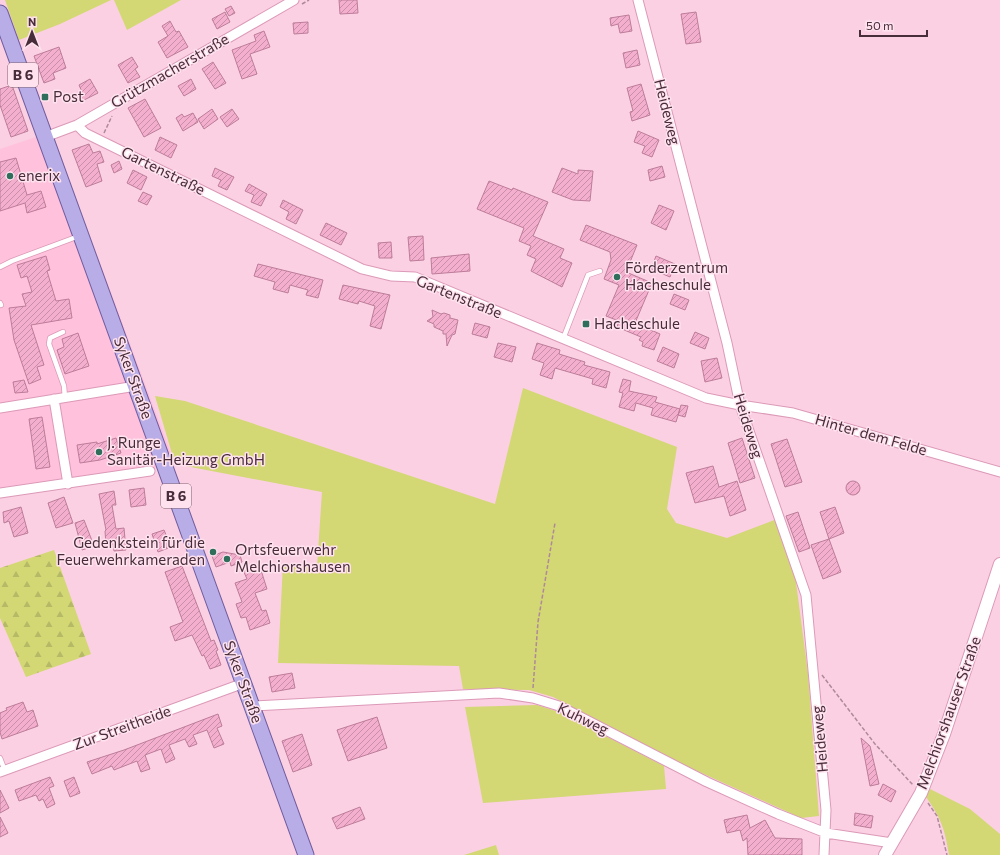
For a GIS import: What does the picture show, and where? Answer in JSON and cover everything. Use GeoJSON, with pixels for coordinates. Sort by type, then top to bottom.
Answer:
{"type":"FeatureCollection","features":[{"type":"Feature","properties":{"kind":"main road","name":"Syker Straße"},"geometry":{"type":"LineString","coordinates":[[0,13],[306,855]]}},
{"type":"Feature","properties":{"kind":"street","name":"Grützmacherstraße"},"geometry":{"type":"LineString","coordinates":[[45,137],[77,125],[294,0]]}},
{"type":"Feature","properties":{"kind":"street","name":"Heideweg"},"geometry":{"type":"LineString","coordinates":[[638,0],[727,343],[740,405],[806,596],[826,810],[824,855]]}},
{"type":"Feature","properties":{"kind":"street","name":"Gartenstraße"},"geometry":{"type":"LineString","coordinates":[[77,125],[85,133],[362,269],[391,276],[415,277],[706,398],[740,405]]}},
{"type":"Feature","properties":{"kind":"street"},"geometry":{"type":"LineString","coordinates":[[0,408],[136,386]]}},
{"type":"Feature","properties":{"kind":"street"},"geometry":{"type":"LineString","coordinates":[[54,400],[68,484]]}},
{"type":"Feature","properties":{"kind":"street","name":"Hinter dem Felde"},"geometry":{"type":"LineString","coordinates":[[740,405],[793,413],[1000,472]]}},
{"type":"Feature","properties":{"kind":"street"},"geometry":{"type":"LineString","coordinates":[[0,493],[150,471]]}},
{"type":"Feature","properties":{"kind":"street","name":"Melchiorshauser Straße"},"geometry":{"type":"LineString","coordinates":[[885,855],[921,793],[944,734],[1000,564]]}},
{"type":"Feature","properties":{"kind":"street","name":"Zur Streitheide"},"geometry":{"type":"LineString","coordinates":[[2,771],[244,684]]}},
{"type":"Feature","properties":{"kind":"street","name":"Kuhweg"},"geometry":{"type":"LineString","coordinates":[[252,706],[499,693],[533,698],[559,706],[707,782],[778,814],[826,833],[892,843]]}},
{"type":"Feature","properties":{"kind":"lane"},"geometry":{"type":"LineString","coordinates":[[0,267],[12,260],[81,236]]}},
{"type":"Feature","properties":{"kind":"lane"},"geometry":{"type":"LineString","coordinates":[[563,339],[588,275],[600,271]]}},
{"type":"Feature","properties":{"kind":"lane"},"geometry":{"type":"LineString","coordinates":[[63,332],[50,338],[49,344],[64,386],[65,398]]}},
{"type":"Feature","properties":{"kind":"lane"},"geometry":{"type":"LineString","coordinates":[[0,758],[2,771]]}},
{"type":"Feature","properties":{"kind":"path"},"geometry":{"type":"LineString","coordinates":[[533,698],[538,622],[555,523]]}},
{"type":"Feature","properties":{"kind":"path"},"geometry":{"type":"LineString","coordinates":[[813,663],[875,744],[921,793],[937,816],[947,855]]}},
{"type":"Feature","properties":{"kind":"shaded area"},"geometry":{"type":"Polygon","coordinates":[[[51,132],[175,464],[0,496],[0,149],[51,132]]]}},
{"type":"Feature","properties":{"kind":"green space"},"geometry":{"type":"Polygon","coordinates":[[[5,0],[111,0],[60,24],[19,40],[5,0]]]}},
{"type":"Feature","properties":{"kind":"green space"},"geometry":{"type":"Polygon","coordinates":[[[114,0],[181,0],[127,30],[114,0]]]}},
{"type":"Feature","properties":{"kind":"green space"},"geometry":{"type":"Polygon","coordinates":[[[523,388],[677,447],[667,509],[676,523],[727,538],[777,519],[795,575],[808,673],[819,816],[801,818],[686,766],[553,697],[529,690],[463,689],[459,666],[278,663],[283,564],[317,567],[322,492],[175,464],[155,396],[185,401],[495,504],[523,388]]]}},
{"type":"Feature","properties":{"kind":"green space"},"geometry":{"type":"Polygon","coordinates":[[[54,550],[91,654],[26,677],[0,618],[0,568],[54,550]]]}},
{"type":"Feature","properties":{"kind":"green space"},"geometry":{"type":"Polygon","coordinates":[[[537,705],[559,712],[664,766],[666,789],[483,803],[465,707],[537,705]]]}},
{"type":"Feature","properties":{"kind":"green space"},"geometry":{"type":"Polygon","coordinates":[[[930,789],[970,809],[1000,834],[1000,855],[949,855],[942,824],[926,797],[930,789]]]}},
{"type":"Feature","properties":{"kind":"green space"},"geometry":{"type":"Polygon","coordinates":[[[496,845],[499,855],[464,855],[496,845]]]}},
{"type":"Feature","properties":{"kind":"building"},"geometry":{"type":"Polygon","coordinates":[[[339,0],[357,0],[358,13],[340,14],[339,0]]]}},
{"type":"Feature","properties":{"kind":"building"},"geometry":{"type":"Polygon","coordinates":[[[231,6],[235,13],[229,16],[225,9],[231,6]]]}},
{"type":"Feature","properties":{"kind":"building"},"geometry":{"type":"Polygon","coordinates":[[[225,12],[230,22],[217,29],[212,19],[225,12]]]}},
{"type":"Feature","properties":{"kind":"building"},"geometry":{"type":"Polygon","coordinates":[[[696,12],[701,42],[686,44],[681,14],[696,12]]]}},
{"type":"Feature","properties":{"kind":"building"},"geometry":{"type":"Polygon","coordinates":[[[629,15],[632,31],[620,33],[618,24],[611,26],[610,18],[629,15]]]}},
{"type":"Feature","properties":{"kind":"building"},"geometry":{"type":"Polygon","coordinates":[[[170,21],[176,32],[179,31],[188,47],[167,58],[158,42],[168,36],[162,26],[170,21]]]}},
{"type":"Feature","properties":{"kind":"building"},"geometry":{"type":"Polygon","coordinates":[[[308,22],[308,33],[294,34],[293,23],[308,22]]]}},
{"type":"Feature","properties":{"kind":"building"},"geometry":{"type":"Polygon","coordinates":[[[264,31],[270,47],[250,54],[257,74],[242,79],[232,50],[256,41],[254,35],[264,31]]]}},
{"type":"Feature","properties":{"kind":"building"},"geometry":{"type":"Polygon","coordinates":[[[59,47],[66,68],[53,73],[55,79],[44,83],[34,56],[59,47]]]}},
{"type":"Feature","properties":{"kind":"building"},"geometry":{"type":"Polygon","coordinates":[[[637,50],[640,65],[626,68],[623,53],[637,50]]]}},
{"type":"Feature","properties":{"kind":"building"},"geometry":{"type":"Polygon","coordinates":[[[132,57],[138,67],[135,69],[140,77],[128,83],[118,65],[132,57]]]}},
{"type":"Feature","properties":{"kind":"building"},"geometry":{"type":"Polygon","coordinates":[[[213,62],[226,83],[215,89],[202,69],[213,62]]]}},
{"type":"Feature","properties":{"kind":"building"},"geometry":{"type":"Polygon","coordinates":[[[90,79],[98,93],[80,102],[76,95],[82,92],[79,85],[90,79]]]}},
{"type":"Feature","properties":{"kind":"building"},"geometry":{"type":"Polygon","coordinates":[[[191,79],[196,89],[184,96],[178,86],[191,79]]]}},
{"type":"Feature","properties":{"kind":"building"},"geometry":{"type":"Polygon","coordinates":[[[641,84],[650,115],[632,121],[630,112],[633,111],[627,88],[641,84]]]}},
{"type":"Feature","properties":{"kind":"building"},"geometry":{"type":"Polygon","coordinates":[[[12,85],[28,131],[11,137],[0,105],[0,89],[12,85]]]}},
{"type":"Feature","properties":{"kind":"building"},"geometry":{"type":"Polygon","coordinates":[[[145,99],[161,128],[144,137],[128,108],[145,99]]]}},
{"type":"Feature","properties":{"kind":"building"},"geometry":{"type":"Polygon","coordinates":[[[212,109],[218,119],[204,129],[198,119],[212,109]]]}},
{"type":"Feature","properties":{"kind":"building"},"geometry":{"type":"Polygon","coordinates":[[[232,109],[239,119],[227,127],[220,117],[232,109]]]}},
{"type":"Feature","properties":{"kind":"building"},"geometry":{"type":"Polygon","coordinates":[[[193,113],[198,122],[183,131],[176,118],[182,114],[184,117],[193,113]]]}},
{"type":"Feature","properties":{"kind":"building"},"geometry":{"type":"Polygon","coordinates":[[[638,131],[659,140],[652,157],[642,153],[645,146],[634,142],[638,131]]]}},
{"type":"Feature","properties":{"kind":"building"},"geometry":{"type":"Polygon","coordinates":[[[160,137],[177,145],[171,158],[155,150],[160,137]]]}},
{"type":"Feature","properties":{"kind":"building"},"geometry":{"type":"Polygon","coordinates":[[[89,144],[93,153],[100,151],[104,162],[97,164],[102,181],[86,187],[72,150],[89,144]]]}},
{"type":"Feature","properties":{"kind":"building"},"geometry":{"type":"Polygon","coordinates":[[[16,158],[27,195],[41,191],[46,207],[27,213],[25,203],[0,211],[0,162],[16,158]]]}},
{"type":"Feature","properties":{"kind":"building"},"geometry":{"type":"Polygon","coordinates":[[[119,161],[122,169],[114,173],[111,165],[119,161]]]}},
{"type":"Feature","properties":{"kind":"building"},"geometry":{"type":"Polygon","coordinates":[[[662,166],[665,177],[650,181],[648,170],[662,166]]]}},
{"type":"Feature","properties":{"kind":"building"},"geometry":{"type":"Polygon","coordinates":[[[215,168],[234,177],[227,190],[218,186],[221,180],[212,176],[215,168]]]}},
{"type":"Feature","properties":{"kind":"building"},"geometry":{"type":"Polygon","coordinates":[[[562,168],[578,174],[578,170],[593,171],[590,201],[573,200],[552,192],[562,168]]]}},
{"type":"Feature","properties":{"kind":"building"},"geometry":{"type":"Polygon","coordinates":[[[133,170],[147,177],[141,190],[127,183],[133,170]]]}},
{"type":"Feature","properties":{"kind":"building"},"geometry":{"type":"Polygon","coordinates":[[[489,181],[512,190],[513,188],[548,202],[533,236],[564,249],[560,258],[572,263],[562,287],[531,271],[536,259],[527,255],[531,246],[519,241],[524,228],[477,209],[489,181]]]}},
{"type":"Feature","properties":{"kind":"building"},"geometry":{"type":"Polygon","coordinates":[[[249,184],[267,194],[261,206],[251,202],[254,195],[245,191],[249,184]]]}},
{"type":"Feature","properties":{"kind":"building"},"geometry":{"type":"Polygon","coordinates":[[[143,192],[152,196],[147,205],[138,201],[143,192]]]}},
{"type":"Feature","properties":{"kind":"building"},"geometry":{"type":"Polygon","coordinates":[[[283,200],[303,210],[296,224],[286,219],[289,212],[280,207],[283,200]]]}},
{"type":"Feature","properties":{"kind":"building"},"geometry":{"type":"Polygon","coordinates":[[[659,205],[674,211],[666,230],[651,223],[659,205]]]}},
{"type":"Feature","properties":{"kind":"building"},"geometry":{"type":"Polygon","coordinates":[[[326,223],[347,233],[341,245],[320,235],[326,223]]]}},
{"type":"Feature","properties":{"kind":"building"},"geometry":{"type":"Polygon","coordinates":[[[586,225],[637,245],[626,272],[652,283],[635,323],[660,334],[654,350],[642,346],[643,342],[639,340],[641,337],[617,327],[619,321],[606,316],[619,285],[604,279],[611,260],[610,252],[580,240],[586,225]]]}},
{"type":"Feature","properties":{"kind":"building"},"geometry":{"type":"Polygon","coordinates":[[[423,236],[424,260],[410,261],[408,237],[423,236]]]}},
{"type":"Feature","properties":{"kind":"building"},"geometry":{"type":"Polygon","coordinates":[[[391,242],[392,258],[379,258],[378,243],[391,242]]]}},
{"type":"Feature","properties":{"kind":"building"},"geometry":{"type":"Polygon","coordinates":[[[469,254],[470,271],[432,274],[431,258],[469,254]]]}},
{"type":"Feature","properties":{"kind":"building"},"geometry":{"type":"Polygon","coordinates":[[[46,256],[50,270],[47,271],[56,301],[69,299],[72,318],[31,325],[44,365],[37,367],[41,379],[29,384],[14,340],[9,308],[26,306],[22,294],[32,292],[27,276],[21,278],[17,265],[46,256]]]}},
{"type":"Feature","properties":{"kind":"building"},"geometry":{"type":"Polygon","coordinates":[[[656,256],[675,264],[670,277],[651,269],[656,256]]]}},
{"type":"Feature","properties":{"kind":"building"},"geometry":{"type":"Polygon","coordinates":[[[258,264],[323,280],[318,298],[306,295],[308,290],[290,285],[288,293],[273,289],[275,282],[254,276],[258,264]]]}},
{"type":"Feature","properties":{"kind":"building"},"geometry":{"type":"Polygon","coordinates":[[[343,285],[390,295],[381,329],[370,326],[375,306],[359,301],[358,304],[339,299],[343,285]]]}},
{"type":"Feature","properties":{"kind":"building"},"geometry":{"type":"Polygon","coordinates":[[[674,294],[689,300],[685,310],[670,304],[674,294]]]}},
{"type":"Feature","properties":{"kind":"building"},"geometry":{"type":"Polygon","coordinates":[[[432,310],[441,314],[444,313],[450,315],[450,318],[458,320],[455,334],[452,335],[447,346],[446,334],[443,334],[443,331],[434,327],[434,324],[427,321],[433,317],[432,310]]]}},
{"type":"Feature","properties":{"kind":"building"},"geometry":{"type":"Polygon","coordinates":[[[475,323],[490,327],[487,338],[472,334],[475,323]]]}},
{"type":"Feature","properties":{"kind":"building"},"geometry":{"type":"Polygon","coordinates":[[[695,332],[709,338],[705,349],[690,343],[695,332]]]}},
{"type":"Feature","properties":{"kind":"building"},"geometry":{"type":"Polygon","coordinates":[[[78,333],[89,366],[65,374],[57,350],[64,347],[62,339],[78,333]]]}},
{"type":"Feature","properties":{"kind":"building"},"geometry":{"type":"Polygon","coordinates":[[[498,343],[516,347],[512,362],[494,357],[498,343]]]}},
{"type":"Feature","properties":{"kind":"building"},"geometry":{"type":"Polygon","coordinates":[[[537,343],[560,350],[559,354],[585,362],[584,365],[610,372],[606,388],[592,384],[593,379],[555,368],[552,379],[540,375],[544,363],[532,359],[537,343]]]}},
{"type":"Feature","properties":{"kind":"building"},"geometry":{"type":"Polygon","coordinates":[[[663,347],[679,354],[674,368],[657,361],[663,347]]]}},
{"type":"Feature","properties":{"kind":"building"},"geometry":{"type":"Polygon","coordinates":[[[717,358],[722,378],[705,382],[701,361],[717,358]]]}},
{"type":"Feature","properties":{"kind":"building"},"geometry":{"type":"Polygon","coordinates":[[[623,379],[631,381],[629,391],[657,397],[655,402],[680,409],[676,422],[651,415],[653,408],[636,403],[634,411],[619,407],[623,393],[619,392],[623,379]]]}},
{"type":"Feature","properties":{"kind":"building"},"geometry":{"type":"Polygon","coordinates":[[[24,380],[28,392],[15,393],[13,382],[24,380]]]}},
{"type":"Feature","properties":{"kind":"building"},"geometry":{"type":"Polygon","coordinates":[[[681,405],[688,406],[685,417],[678,415],[681,405]]]}},
{"type":"Feature","properties":{"kind":"building"},"geometry":{"type":"Polygon","coordinates":[[[42,417],[50,467],[36,469],[29,419],[42,417]]]}},
{"type":"Feature","properties":{"kind":"building","name":"J. Runge Sanitär-Heizung GmbH"},"geometry":{"type":"Polygon","coordinates":[[[116,438],[121,453],[100,460],[80,463],[77,445],[97,442],[97,444],[116,438]]]}},
{"type":"Feature","properties":{"kind":"building"},"geometry":{"type":"Polygon","coordinates":[[[742,438],[755,478],[740,483],[728,443],[742,438]]]}},
{"type":"Feature","properties":{"kind":"building"},"geometry":{"type":"Polygon","coordinates":[[[787,439],[802,482],[785,487],[771,444],[787,439]]]}},
{"type":"Feature","properties":{"kind":"building"},"geometry":{"type":"Polygon","coordinates":[[[713,466],[719,487],[737,481],[746,510],[730,516],[724,496],[695,503],[686,473],[713,466]]]}},
{"type":"Feature","properties":{"kind":"building"},"geometry":{"type":"Polygon","coordinates":[[[850,481],[856,481],[860,485],[860,491],[856,495],[850,495],[846,491],[846,485],[850,481]]]}},
{"type":"Feature","properties":{"kind":"building"},"geometry":{"type":"Polygon","coordinates":[[[144,488],[146,505],[131,507],[129,490],[144,488]]]}},
{"type":"Feature","properties":{"kind":"building"},"geometry":{"type":"Polygon","coordinates":[[[114,491],[116,505],[112,505],[116,529],[124,528],[126,550],[114,551],[113,544],[106,545],[106,530],[99,494],[114,491]]]}},
{"type":"Feature","properties":{"kind":"building"},"geometry":{"type":"Polygon","coordinates":[[[64,497],[73,523],[56,528],[48,503],[64,497]]]}},
{"type":"Feature","properties":{"kind":"building"},"geometry":{"type":"Polygon","coordinates":[[[21,507],[28,533],[14,537],[9,521],[4,523],[3,512],[21,507]]]}},
{"type":"Feature","properties":{"kind":"building"},"geometry":{"type":"Polygon","coordinates":[[[835,507],[844,533],[829,539],[820,512],[835,507]]]}},
{"type":"Feature","properties":{"kind":"building"},"geometry":{"type":"Polygon","coordinates":[[[798,512],[810,548],[799,552],[786,516],[798,512]]]}},
{"type":"Feature","properties":{"kind":"building"},"geometry":{"type":"Polygon","coordinates":[[[84,520],[94,546],[82,550],[75,523],[84,520]]]}},
{"type":"Feature","properties":{"kind":"building"},"geometry":{"type":"Polygon","coordinates":[[[164,530],[171,547],[158,552],[152,534],[164,530]]]}},
{"type":"Feature","properties":{"kind":"building"},"geometry":{"type":"Polygon","coordinates":[[[829,539],[841,572],[823,579],[811,545],[829,539]]]}},
{"type":"Feature","properties":{"kind":"building","name":"Ortsfeuerwehr Melchiorshausen"},"geometry":{"type":"Polygon","coordinates":[[[223,552],[240,555],[242,562],[231,566],[230,562],[216,567],[212,556],[223,552]]]}},
{"type":"Feature","properties":{"kind":"building"},"geometry":{"type":"Polygon","coordinates":[[[259,564],[267,589],[255,593],[262,611],[266,610],[270,623],[250,630],[246,617],[241,618],[236,604],[242,602],[235,583],[247,579],[243,570],[259,564]]]}},
{"type":"Feature","properties":{"kind":"building"},"geometry":{"type":"Polygon","coordinates":[[[182,566],[211,641],[214,640],[218,650],[216,651],[221,665],[210,669],[204,655],[202,656],[192,635],[175,641],[170,627],[183,622],[165,572],[182,566]]]}},
{"type":"Feature","properties":{"kind":"building"},"geometry":{"type":"Polygon","coordinates":[[[292,673],[295,688],[272,692],[269,677],[292,673]]]}},
{"type":"Feature","properties":{"kind":"building"},"geometry":{"type":"Polygon","coordinates":[[[23,702],[27,712],[33,710],[38,726],[2,739],[0,732],[0,713],[7,710],[6,708],[23,702]]]}},
{"type":"Feature","properties":{"kind":"building"},"geometry":{"type":"Polygon","coordinates":[[[218,714],[222,726],[217,728],[224,744],[214,748],[207,730],[193,735],[197,744],[189,747],[185,739],[169,745],[175,759],[166,763],[161,749],[145,755],[150,769],[141,772],[137,761],[114,770],[112,766],[92,774],[87,762],[124,750],[218,714]]]}},
{"type":"Feature","properties":{"kind":"building"},"geometry":{"type":"Polygon","coordinates":[[[377,717],[387,748],[348,761],[337,730],[377,717]]]}},
{"type":"Feature","properties":{"kind":"building"},"geometry":{"type":"Polygon","coordinates":[[[302,734],[312,765],[293,772],[282,741],[302,734]]]}},
{"type":"Feature","properties":{"kind":"building"},"geometry":{"type":"Polygon","coordinates":[[[861,738],[870,746],[879,784],[870,786],[861,738]]]}},
{"type":"Feature","properties":{"kind":"building"},"geometry":{"type":"Polygon","coordinates":[[[50,777],[54,786],[49,788],[55,804],[47,808],[43,799],[39,801],[36,795],[19,801],[15,790],[50,777]]]}},
{"type":"Feature","properties":{"kind":"building"},"geometry":{"type":"Polygon","coordinates":[[[74,777],[80,793],[70,797],[64,781],[74,777]]]}},
{"type":"Feature","properties":{"kind":"building"},"geometry":{"type":"Polygon","coordinates":[[[883,784],[896,791],[891,802],[878,795],[883,784]]]}},
{"type":"Feature","properties":{"kind":"building"},"geometry":{"type":"Polygon","coordinates":[[[0,790],[9,808],[0,813],[0,790]]]}},
{"type":"Feature","properties":{"kind":"building"},"geometry":{"type":"Polygon","coordinates":[[[360,807],[365,819],[337,829],[332,818],[360,807]]]}},
{"type":"Feature","properties":{"kind":"building"},"geometry":{"type":"Polygon","coordinates":[[[855,813],[873,816],[871,828],[854,825],[855,813]]]}},
{"type":"Feature","properties":{"kind":"building"},"geometry":{"type":"Polygon","coordinates":[[[747,815],[750,828],[765,820],[775,838],[802,839],[802,855],[748,855],[747,838],[743,841],[740,830],[727,833],[724,820],[747,815]]]}},
{"type":"Feature","properties":{"kind":"building"},"geometry":{"type":"Polygon","coordinates":[[[0,817],[8,833],[0,837],[0,817]]]}},
{"type":"Feature","properties":{"kind":"place","name":"Post"},"geometry":{"type":"Point","coordinates":[45,97]}},
{"type":"Feature","properties":{"kind":"place","name":"enerix"},"geometry":{"type":"Point","coordinates":[10,176]}},
{"type":"Feature","properties":{"kind":"place","name":"Förderzentrum Hacheschule"},"geometry":{"type":"Point","coordinates":[617,277]}},
{"type":"Feature","properties":{"kind":"place","name":"Hacheschule"},"geometry":{"type":"Point","coordinates":[586,324]}},
{"type":"Feature","properties":{"kind":"place","name":"J. Runge Sanitär-Heizung GmbH"},"geometry":{"type":"Point","coordinates":[99,452]}},
{"type":"Feature","properties":{"kind":"place","name":"Gedenkstein für die Feuerwehrkameraden"},"geometry":{"type":"Point","coordinates":[213,552]}},
{"type":"Feature","properties":{"kind":"place","name":"Ortsfeuerwehr Melchiorshausen"},"geometry":{"type":"Point","coordinates":[227,559]}}]}
